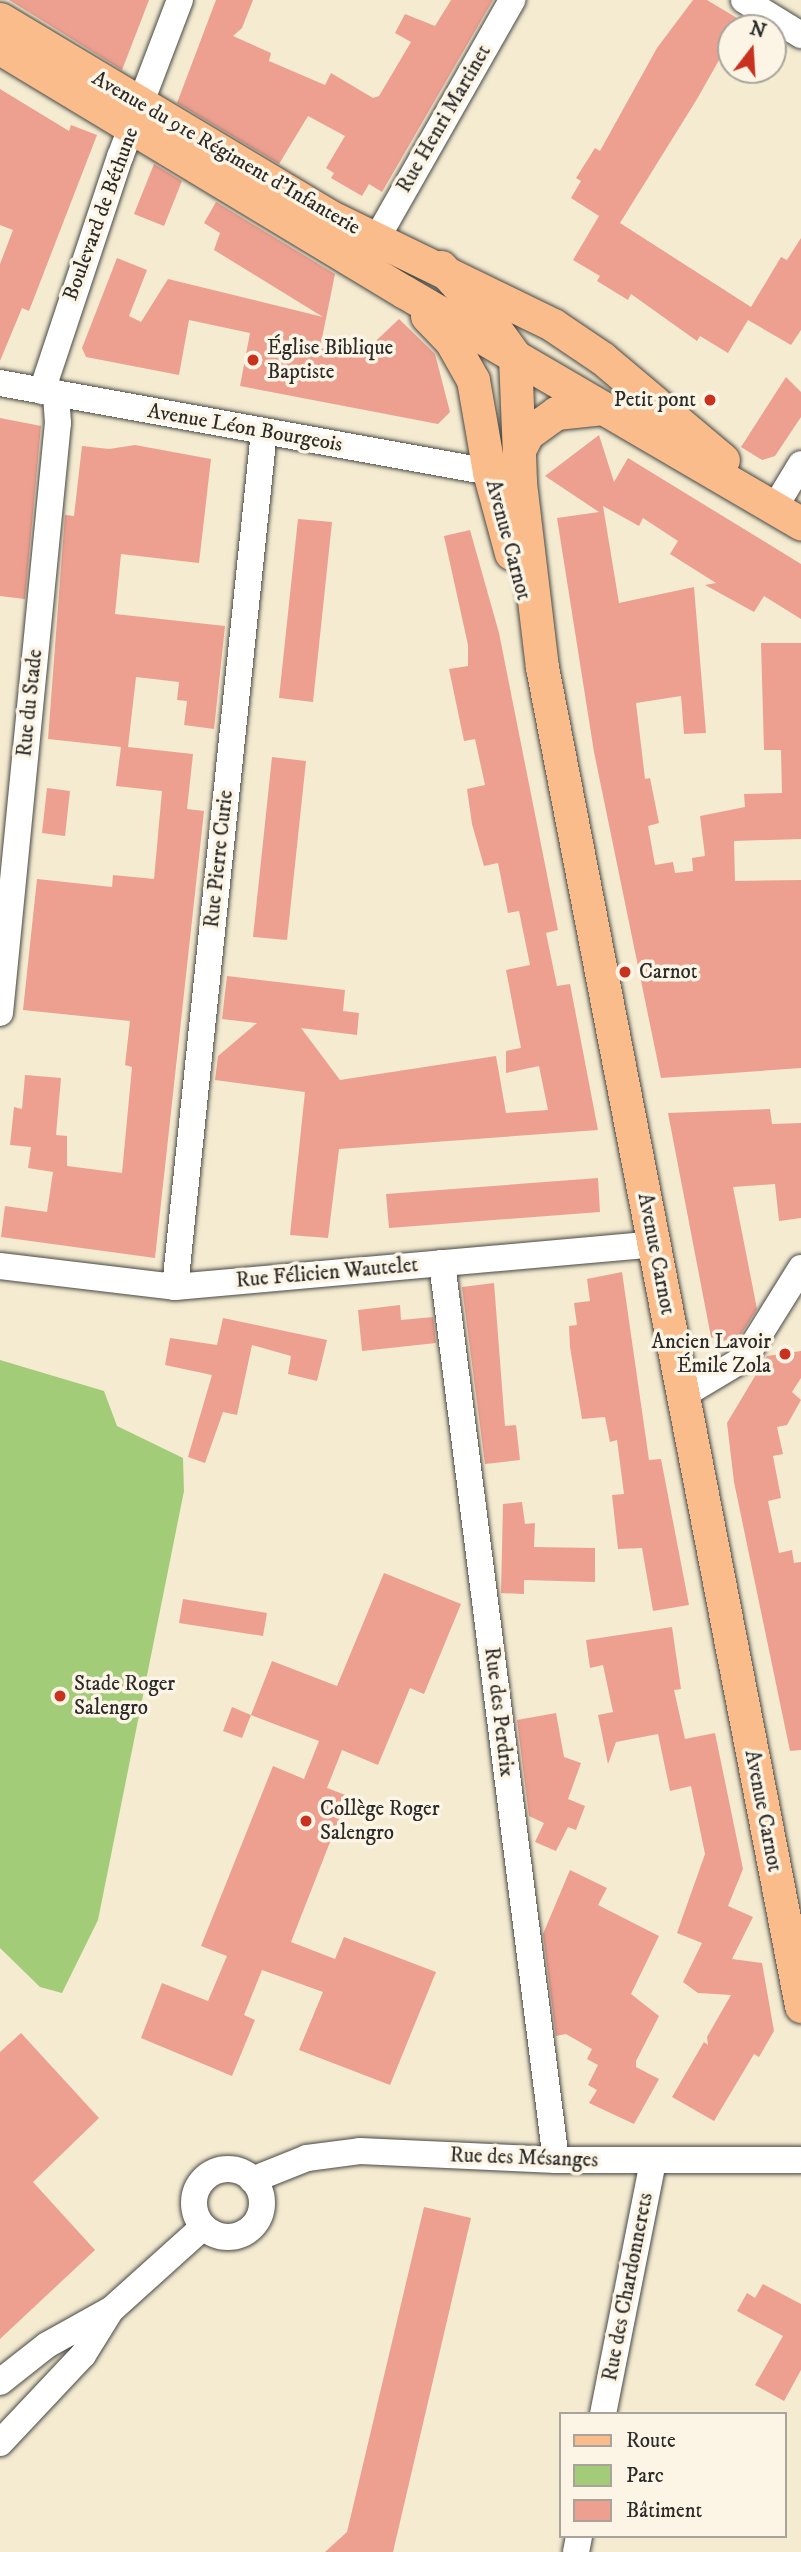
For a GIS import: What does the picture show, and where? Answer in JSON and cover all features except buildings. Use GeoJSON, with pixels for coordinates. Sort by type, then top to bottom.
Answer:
{"type":"FeatureCollection","features":[{"type":"Feature","properties":{"kind":"main road","name":"Avenue du 91e Régiment d'Infanterie"},"geometry":{"type":"LineString","coordinates":[[0,19],[136,117],[403,292],[778,510]]}},
{"type":"Feature","properties":{"kind":"main road","name":"Avenue du 91e Régiment d'Infanterie"},"geometry":{"type":"LineString","coordinates":[[0,48],[329,216],[441,267],[533,314],[602,358],[778,510]]}},
{"type":"Feature","properties":{"kind":"main road"},"geometry":{"type":"LineString","coordinates":[[441,267],[488,318],[515,356]]}},
{"type":"Feature","properties":{"kind":"main road","name":"Avenue Carnot"},"geometry":{"type":"LineString","coordinates":[[403,292],[451,341],[473,380],[481,411],[489,472],[542,667],[801,2007]]}},
{"type":"Feature","properties":{"kind":"main road","name":"Avenue Carnot"},"geometry":{"type":"LineString","coordinates":[[515,356],[519,450],[542,667]]}},
{"type":"Feature","properties":{"kind":"main road"},"geometry":{"type":"LineString","coordinates":[[481,411],[489,386],[515,356],[558,356],[645,393]]}},
{"type":"Feature","properties":{"kind":"main road","name":"Avenue Carnot"},"geometry":{"type":"LineString","coordinates":[[519,450],[527,434],[556,413],[603,408]]}},
{"type":"Feature","properties":{"kind":"street","name":"Boulevard de Béthune"},"geometry":{"type":"LineString","coordinates":[[49,392],[136,117],[180,0]]}},
{"type":"Feature","properties":{"kind":"street","name":"Rue Henri Martinet"},"geometry":{"type":"LineString","coordinates":[[377,238],[512,0]]}},
{"type":"Feature","properties":{"kind":"street"},"geometry":{"type":"LineString","coordinates":[[744,0],[801,35]]}},
{"type":"Feature","properties":{"kind":"street","name":"Avenue Léon Bourgeois"},"geometry":{"type":"LineString","coordinates":[[0,383],[489,472]]}},
{"type":"Feature","properties":{"kind":"street","name":"Rue du Stade"},"geometry":{"type":"LineString","coordinates":[[0,1013],[57,437],[49,392]]}},
{"type":"Feature","properties":{"kind":"street","name":"Rue Pierre Curie"},"geometry":{"type":"LineString","coordinates":[[175,1287],[264,432]]}},
{"type":"Feature","properties":{"kind":"street"},"geometry":{"type":"LineString","coordinates":[[778,510],[801,464]]}},
{"type":"Feature","properties":{"kind":"street","name":"Rue Félicien Wautelet"},"geometry":{"type":"LineString","coordinates":[[0,1266],[175,1287],[654,1244]]}},
{"type":"Feature","properties":{"kind":"street","name":"Rue des Perdrix"},"geometry":{"type":"LineString","coordinates":[[442,1263],[556,2161]]}},
{"type":"Feature","properties":{"kind":"street"},"geometry":{"type":"LineString","coordinates":[[683,1395],[744,1358],[801,1268]]}},
{"type":"Feature","properties":{"kind":"street","name":"Rue des Mésanges"},"geometry":{"type":"LineString","coordinates":[[252,2180],[307,2158],[360,2151],[556,2161],[801,2160]]}},
{"type":"Feature","properties":{"kind":"street","name":"Rue des Chardonnerets"},"geometry":{"type":"LineString","coordinates":[[603,2412],[653,2161]]}},
{"type":"Feature","properties":{"kind":"street"},"geometry":{"type":"LineString","coordinates":[[232,2170],[252,2180],[262,2202],[255,2224],[236,2236],[212,2234],[203,2227],[194,2205],[202,2181],[232,2170]]}},
{"type":"Feature","properties":{"kind":"street"},"geometry":{"type":"LineString","coordinates":[[0,2382],[47,2345],[112,2309],[203,2227]]}},
{"type":"Feature","properties":{"kind":"street"},"geometry":{"type":"LineString","coordinates":[[0,2443],[83,2355],[112,2309]]}},
{"type":"Feature","properties":{"kind":"green space"},"geometry":{"type":"Polygon","coordinates":[[[0,1360],[104,1391],[117,1426],[183,1458],[184,1491],[98,1920],[62,1993],[40,1987],[0,1948],[0,1360]]]}},
{"type":"Feature","properties":{"kind":"place","name":"Église Biblique Baptiste"},"geometry":{"type":"Point","coordinates":[253,360]}},
{"type":"Feature","properties":{"kind":"place","name":"Petit pont"},"geometry":{"type":"Point","coordinates":[710,400]}},
{"type":"Feature","properties":{"kind":"place","name":"Carnot"},"geometry":{"type":"Point","coordinates":[625,972]}},
{"type":"Feature","properties":{"kind":"place","name":"Ancien Lavoir Émile Zola"},"geometry":{"type":"Point","coordinates":[785,1354]}},
{"type":"Feature","properties":{"kind":"place","name":"Stade Roger Salengro"},"geometry":{"type":"Point","coordinates":[60,1696]}},
{"type":"Feature","properties":{"kind":"place","name":"Collège Roger Salengro"},"geometry":{"type":"Point","coordinates":[306,1821]}}]}
